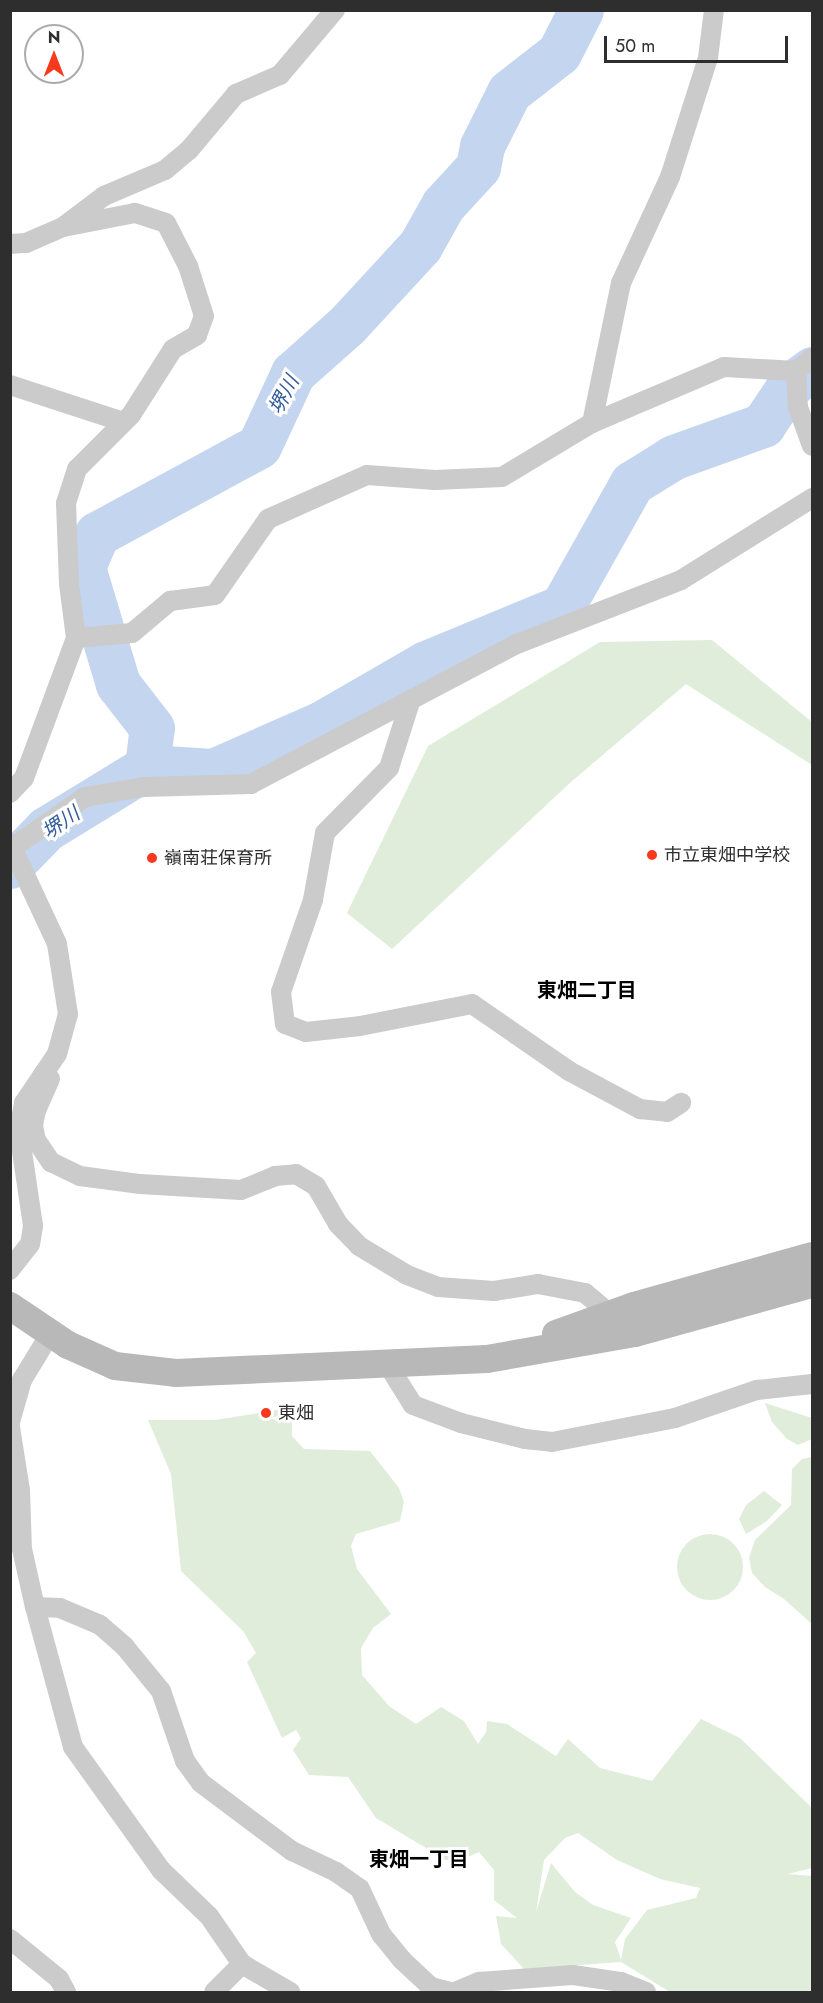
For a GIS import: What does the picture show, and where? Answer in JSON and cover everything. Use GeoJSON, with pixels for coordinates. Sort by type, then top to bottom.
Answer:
{"type":"FeatureCollection","features":[{"type":"Feature","properties":{"kind":"street"},"geometry":{"type":"LineString","coordinates":[[10,244],[26,243],[63,226],[104,196],[165,170],[189,150],[236,94],[280,75],[335,10]]}},
{"type":"Feature","properties":{"kind":"street"},"geometry":{"type":"LineString","coordinates":[[592,423],[621,283],[670,177],[708,58],[714,10]]}},
{"type":"Feature","properties":{"kind":"street"},"geometry":{"type":"LineString","coordinates":[[10,793],[24,778],[76,638],[69,584],[66,503],[77,469],[121,421],[131,415],[173,349],[197,335],[204,316],[188,266],[166,223],[135,213],[63,226]]}},
{"type":"Feature","properties":{"kind":"street"},"geometry":{"type":"LineString","coordinates":[[76,638],[132,633],[170,602],[215,595],[268,519],[367,475],[435,480],[502,477],[592,423],[724,367],[796,370],[813,357]]}},
{"type":"Feature","properties":{"kind":"street"},"geometry":{"type":"LineString","coordinates":[[796,370],[798,407],[812,440]]}},
{"type":"Feature","properties":{"kind":"street"},"geometry":{"type":"LineString","coordinates":[[10,385],[121,421]]}},
{"type":"Feature","properties":{"kind":"street"},"geometry":{"type":"LineString","coordinates":[[10,1270],[30,1244],[33,1226],[19,1131],[24,1103],[57,1054],[68,1014],[66,980],[57,944],[13,845],[85,797],[144,787],[251,784],[517,644],[681,580],[813,498]]}},
{"type":"Feature","properties":{"kind":"street"},"geometry":{"type":"LineString","coordinates":[[411,699],[389,768],[325,833],[314,900],[281,992],[285,1024],[306,1032],[360,1026],[471,1004],[569,1071],[640,1109],[667,1113],[681,1103]]}},
{"type":"Feature","properties":{"kind":"street"},"geometry":{"type":"LineString","coordinates":[[44,1073],[50,1079],[36,1110],[33,1126],[36,1140],[51,1162],[80,1176],[140,1184],[241,1190],[275,1176],[296,1174],[316,1185],[338,1224],[359,1246],[407,1275],[438,1287],[494,1291],[538,1284],[585,1293],[610,1314]]}},
{"type":"Feature","properties":{"kind":"street"},"geometry":{"type":"LineString","coordinates":[[487,1359],[610,1314],[813,1256]]}},
{"type":"Feature","properties":{"kind":"street"},"geometry":{"type":"LineString","coordinates":[[10,1306],[50,1334],[115,1366],[176,1373],[487,1359],[635,1333],[813,1284]]}},
{"type":"Feature","properties":{"kind":"street"},"geometry":{"type":"LineString","coordinates":[[10,1422],[22,1380],[50,1334]]}},
{"type":"Feature","properties":{"kind":"street"},"geometry":{"type":"LineString","coordinates":[[388,1365],[413,1405],[461,1423],[525,1439],[552,1442],[675,1418],[757,1390],[813,1384]]}},
{"type":"Feature","properties":{"kind":"street"},"geometry":{"type":"LineString","coordinates":[[10,1427],[20,1490],[22,1549],[34,1607],[73,1747],[161,1870],[209,1916],[242,1964],[290,1992]]}},
{"type":"Feature","properties":{"kind":"street"},"geometry":{"type":"LineString","coordinates":[[34,1607],[70,1612],[100,1625],[126,1647],[161,1691],[185,1761],[201,1783],[292,1851],[340,1874],[360,1888],[381,1934],[402,1960],[431,1987],[453,1992],[479,1982],[573,1976],[621,1982],[646,1992]]}},
{"type":"Feature","properties":{"kind":"street"},"geometry":{"type":"LineString","coordinates":[[10,1939],[59,1979],[66,1992]]}},
{"type":"Feature","properties":{"kind":"street"},"geometry":{"type":"LineString","coordinates":[[214,1992],[242,1964]]}},
{"type":"Feature","properties":{"kind":"green space"},"geometry":{"type":"Polygon","coordinates":[[[712,640],[812,722],[812,765],[686,684],[571,782],[392,949],[347,913],[428,746],[600,642],[712,640]]]}},
{"type":"Feature","properties":{"kind":"green space"},"geometry":{"type":"Polygon","coordinates":[[[765,1403],[812,1418],[812,1439],[798,1445],[787,1439],[772,1422],[765,1403]]]}},
{"type":"Feature","properties":{"kind":"green space"},"geometry":{"type":"Polygon","coordinates":[[[277,1410],[292,1413],[292,1436],[304,1449],[370,1451],[399,1488],[404,1502],[400,1521],[356,1534],[351,1546],[357,1569],[391,1614],[373,1628],[361,1648],[362,1675],[389,1706],[416,1724],[441,1707],[464,1721],[478,1744],[486,1732],[487,1721],[507,1724],[556,1756],[568,1739],[600,1768],[652,1781],[701,1719],[740,1738],[812,1808],[812,1868],[788,1874],[812,1876],[812,1992],[670,1992],[621,1962],[524,1969],[501,1944],[496,1916],[517,1918],[494,1900],[494,1870],[479,1852],[459,1861],[446,1860],[376,1818],[348,1777],[309,1775],[293,1750],[301,1738],[296,1730],[282,1738],[247,1662],[256,1653],[243,1631],[181,1571],[171,1474],[148,1420],[215,1420],[277,1410]],[[578,1833],[565,1838],[544,1860],[536,1912],[551,1863],[575,1892],[593,1905],[631,1918],[615,1942],[621,1960],[625,1939],[647,1910],[696,1898],[700,1888],[660,1879],[617,1860],[578,1833]]]}},
{"type":"Feature","properties":{"kind":"green space"},"geometry":{"type":"Polygon","coordinates":[[[812,1457],[812,1624],[784,1599],[765,1587],[752,1573],[749,1558],[755,1540],[791,1505],[792,1469],[802,1459],[812,1457]]]}},
{"type":"Feature","properties":{"kind":"green space"},"geometry":{"type":"Polygon","coordinates":[[[764,1491],[782,1505],[767,1521],[746,1534],[739,1519],[746,1505],[764,1491]]]}},
{"type":"Feature","properties":{"kind":"green space"},"geometry":{"type":"Polygon","coordinates":[[[710,1534],[723,1537],[733,1544],[740,1554],[743,1567],[740,1580],[733,1590],[723,1597],[710,1600],[697,1597],[687,1590],[680,1580],[677,1567],[680,1554],[687,1544],[697,1537],[710,1534]]]}},
{"type":"Feature","properties":{"kind":"waterway","name":"堺川"},"geometry":{"type":"LineString","coordinates":[[10,866],[46,829],[147,767],[152,728],[118,684],[83,567],[97,534],[259,446],[293,373],[347,325],[420,246],[443,205],[478,167],[482,146],[509,92],[559,53],[581,10]]}},
{"type":"Feature","properties":{"kind":"waterway","name":"堺川"},"geometry":{"type":"LineString","coordinates":[[147,767],[213,771],[322,723],[426,663],[562,607],[632,483],[674,457],[763,425],[789,386],[812,369]]}},
{"type":"Feature","properties":{"kind":"place","name":"市立東畑中学校"},"geometry":{"type":"Point","coordinates":[652,855]}},
{"type":"Feature","properties":{"kind":"place","name":"嶺南荘保育所"},"geometry":{"type":"Point","coordinates":[152,858]}},
{"type":"Feature","properties":{"kind":"place","name":"東畑"},"geometry":{"type":"Point","coordinates":[266,1413]}},
{"type":"Feature","properties":{"kind":"district","name":"東畑二丁目"},"geometry":{"type":"Point","coordinates":[587,990]}},
{"type":"Feature","properties":{"kind":"district","name":"東畑一丁目"},"geometry":{"type":"Point","coordinates":[419,1859]}}]}
